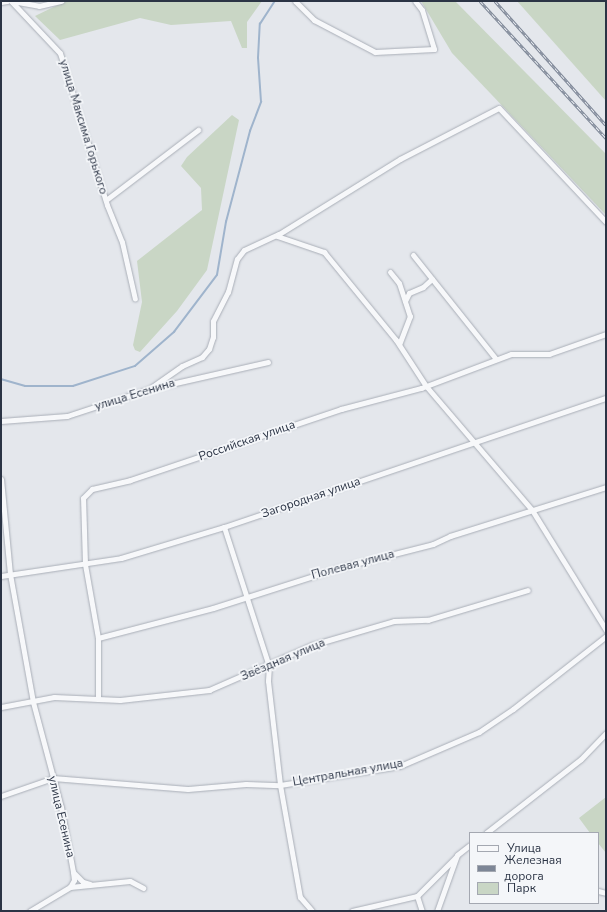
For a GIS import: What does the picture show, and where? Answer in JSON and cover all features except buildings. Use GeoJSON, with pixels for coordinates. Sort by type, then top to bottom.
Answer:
{"type":"FeatureCollection","features":[{"type":"Feature","properties":{"kind":"street"},"geometry":{"type":"LineString","coordinates":[[1,2],[7,1]]}},
{"type":"Feature","properties":{"kind":"street","name":"улица Максима Горького"},"geometry":{"type":"LineString","coordinates":[[12,1],[39,6],[61,1]]}},
{"type":"Feature","properties":{"kind":"street","name":"улица Максима Горького"},"geometry":{"type":"LineString","coordinates":[[12,1],[60,53],[106,200],[122,242],[135,299]]}},
{"type":"Feature","properties":{"kind":"street"},"geometry":{"type":"LineString","coordinates":[[295,1],[314,20],[375,52],[434,49],[422,10],[415,1]]}},
{"type":"Feature","properties":{"kind":"street"},"geometry":{"type":"LineString","coordinates":[[148,389],[205,353],[213,337],[213,321],[228,292],[237,259],[244,250],[276,236],[400,159],[499,108],[606,222]]}},
{"type":"Feature","properties":{"kind":"street","name":"улица Максима Горького"},"geometry":{"type":"LineString","coordinates":[[106,200],[198,130]]}},
{"type":"Feature","properties":{"kind":"street"},"geometry":{"type":"LineString","coordinates":[[276,236],[324,252],[399,344],[426,386],[532,510],[606,630]]}},
{"type":"Feature","properties":{"kind":"street"},"geometry":{"type":"LineString","coordinates":[[413,255],[496,359]]}},
{"type":"Feature","properties":{"kind":"street"},"geometry":{"type":"LineString","coordinates":[[390,272],[399,283],[410,316],[399,344]]}},
{"type":"Feature","properties":{"kind":"street"},"geometry":{"type":"LineString","coordinates":[[405,301],[409,293],[423,287],[432,279]]}},
{"type":"Feature","properties":{"kind":"street","name":"Российская улица"},"geometry":{"type":"LineString","coordinates":[[98,699],[98,638],[85,564],[83,498],[92,490],[130,480],[342,409],[426,386],[511,354],[548,354],[606,334]]}},
{"type":"Feature","properties":{"kind":"street","name":"улица Есенина"},"geometry":{"type":"LineString","coordinates":[[1,421],[67,416],[148,389],[268,362]]}},
{"type":"Feature","properties":{"kind":"street","name":"Загородная улица"},"geometry":{"type":"LineString","coordinates":[[10,574],[121,558],[224,527],[606,398]]}},
{"type":"Feature","properties":{"kind":"street","name":"улица Есенина"},"geometry":{"type":"LineString","coordinates":[[1,479],[2,518],[10,574],[33,702],[53,778],[74,872],[74,880],[70,887]]}},
{"type":"Feature","properties":{"kind":"street","name":"Полевая улица"},"geometry":{"type":"LineString","coordinates":[[98,638],[213,608],[246,596],[335,569],[433,544],[532,510],[606,487]]}},
{"type":"Feature","properties":{"kind":"street"},"geometry":{"type":"LineString","coordinates":[[224,527],[269,666],[268,681],[280,785],[300,897],[312,911]]}},
{"type":"Feature","properties":{"kind":"street"},"geometry":{"type":"LineString","coordinates":[[1,576],[10,574]]}},
{"type":"Feature","properties":{"kind":"street","name":"Звёздная улица"},"geometry":{"type":"LineString","coordinates":[[33,702],[54,697],[120,700],[209,690],[269,666],[299,650],[326,641],[394,622],[423,621],[528,590]]}},
{"type":"Feature","properties":{"kind":"street","name":"Центральная улица"},"geometry":{"type":"LineString","coordinates":[[53,778],[188,789],[246,784],[280,785],[400,766],[479,732],[513,709],[606,636]]}},
{"type":"Feature","properties":{"kind":"street"},"geometry":{"type":"LineString","coordinates":[[1,707],[33,702]]}},
{"type":"Feature","properties":{"kind":"street"},"geometry":{"type":"LineString","coordinates":[[487,832],[580,759],[606,733]]}},
{"type":"Feature","properties":{"kind":"street"},"geometry":{"type":"LineString","coordinates":[[1,796],[53,778]]}},
{"type":"Feature","properties":{"kind":"street"},"geometry":{"type":"LineString","coordinates":[[352,911],[417,896],[457,855],[469,846]]}},
{"type":"Feature","properties":{"kind":"street"},"geometry":{"type":"LineString","coordinates":[[437,911],[457,855]]}},
{"type":"Feature","properties":{"kind":"street"},"geometry":{"type":"LineString","coordinates":[[74,872],[83,882],[92,885]]}},
{"type":"Feature","properties":{"kind":"street"},"geometry":{"type":"LineString","coordinates":[[30,911],[70,887],[130,881],[143,888]]}},
{"type":"Feature","properties":{"kind":"street"},"geometry":{"type":"LineString","coordinates":[[417,896],[422,911]]}},
{"type":"Feature","properties":{"kind":"green space"},"geometry":{"type":"Polygon","coordinates":[[[66,1],[262,1],[247,22],[247,48],[242,48],[231,21],[171,25],[140,18],[60,40],[35,16],[66,1]]]}},
{"type":"Feature","properties":{"kind":"green space"},"geometry":{"type":"Polygon","coordinates":[[[421,1],[455,1],[606,154],[606,215],[452,53],[421,1]]]}},
{"type":"Feature","properties":{"kind":"green space"},"geometry":{"type":"Polygon","coordinates":[[[517,1],[606,1],[606,101],[517,1]]]}},
{"type":"Feature","properties":{"kind":"green space"},"geometry":{"type":"Polygon","coordinates":[[[232,115],[239,120],[207,270],[177,311],[140,352],[135,350],[133,345],[142,302],[137,261],[202,210],[201,188],[181,166],[187,157],[232,115]]]}},
{"type":"Feature","properties":{"kind":"green space"},"geometry":{"type":"Polygon","coordinates":[[[606,797],[606,853],[599,844],[599,832],[589,832],[579,818],[606,797]]]}},
{"type":"Feature","properties":{"kind":"waterway"},"geometry":{"type":"LineString","coordinates":[[1,379],[25,386],[73,386],[135,366],[174,332],[217,275],[226,222],[250,131],[261,102],[258,58],[260,24],[275,1]]}},
{"type":"Feature","properties":{"kind":"railway"},"geometry":{"type":"LineString","coordinates":[[480,1],[606,138]]}},
{"type":"Feature","properties":{"kind":"railway"},"geometry":{"type":"LineString","coordinates":[[495,1],[606,125]]}}]}
